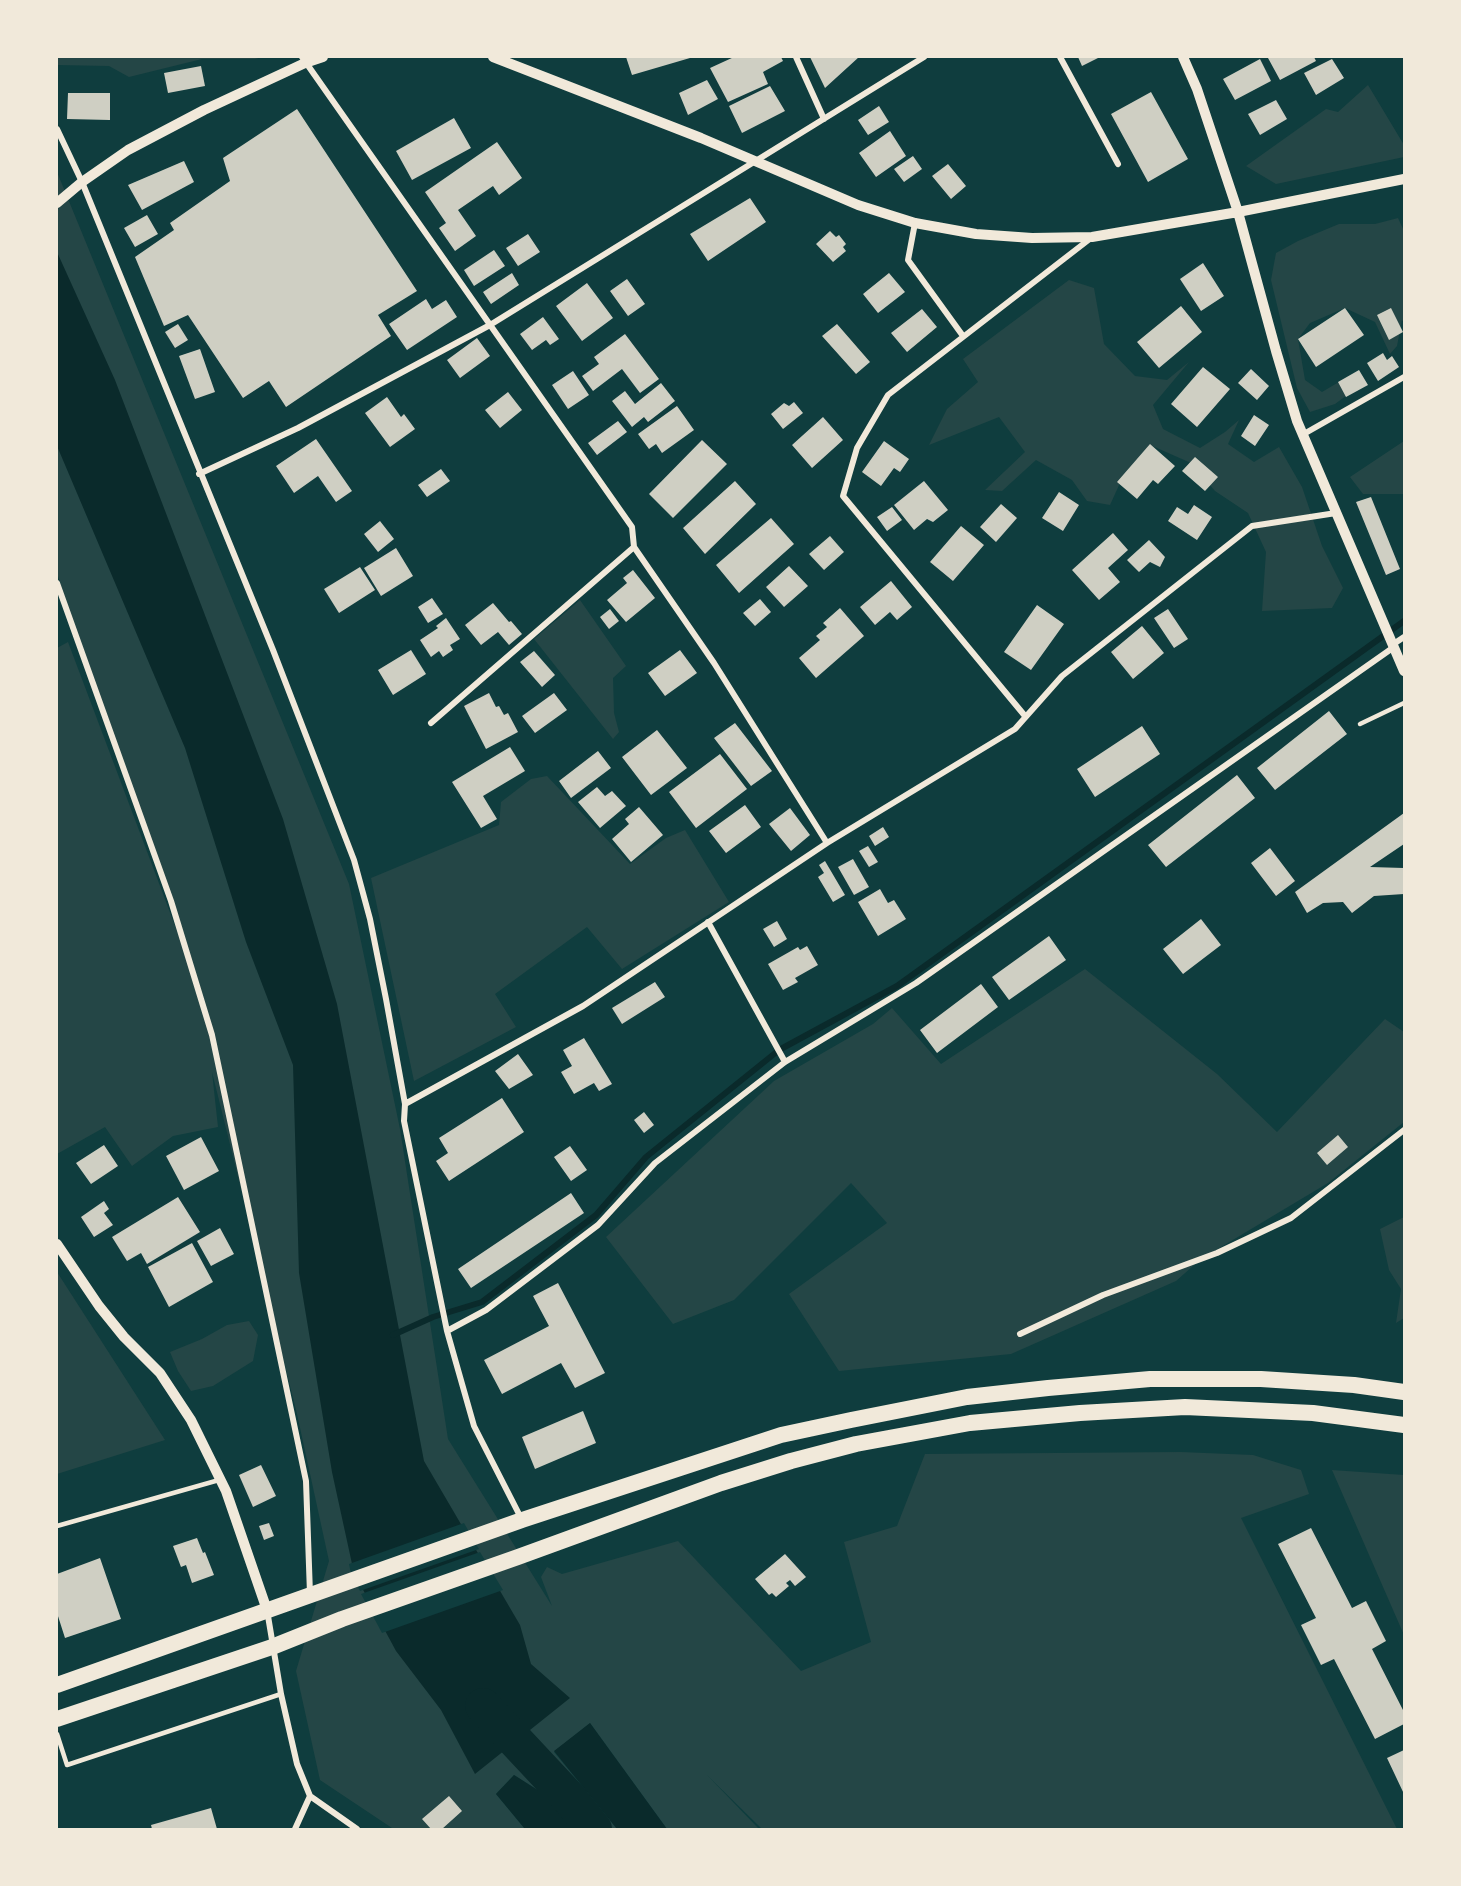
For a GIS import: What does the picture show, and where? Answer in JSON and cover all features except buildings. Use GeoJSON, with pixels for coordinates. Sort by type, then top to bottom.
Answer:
{"type":"FeatureCollection","features":[{"type":"Feature","properties":{"kind":"highway"},"geometry":{"type":"LineString","coordinates":[[57,1685],[514,1522],[781,1435],[967,1397],[1150,1379],[1261,1379],[1354,1385],[1404,1392]]}},
{"type":"Feature","properties":{"kind":"highway"},"geometry":{"type":"LineString","coordinates":[[57,1719],[272,1647],[342,1619],[721,1483],[856,1444],[970,1423],[1080,1413],[1185,1407],[1312,1413],[1404,1425]]}},
{"type":"Feature","properties":{"kind":"street"},"geometry":{"type":"LineString","coordinates":[[57,203],[82,182],[128,150],[304,60],[324,57]]}},
{"type":"Feature","properties":{"kind":"street"},"geometry":{"type":"LineString","coordinates":[[493,57],[701,138],[858,205],[915,223],[976,234],[1032,238],[1092,237],[1238,212],[1404,179]]}},
{"type":"Feature","properties":{"kind":"street"},"geometry":{"type":"LineString","coordinates":[[796,57],[824,119]]}},
{"type":"Feature","properties":{"kind":"street"},"geometry":{"type":"LineString","coordinates":[[200,474],[298,428],[490,325],[924,57]]}},
{"type":"Feature","properties":{"kind":"street"},"geometry":{"type":"LineString","coordinates":[[1060,57],[1118,164]]}},
{"type":"Feature","properties":{"kind":"street"},"geometry":{"type":"LineString","coordinates":[[1182,57],[1197,89],[1238,212],[1276,351],[1302,435],[1404,671]]}},
{"type":"Feature","properties":{"kind":"street"},"geometry":{"type":"LineString","coordinates":[[304,60],[632,527],[634,547],[714,663],[827,843]]}},
{"type":"Feature","properties":{"kind":"street"},"geometry":{"type":"LineString","coordinates":[[57,129],[82,182],[310,743],[354,860],[373,931],[405,1104],[404,1121],[447,1331],[474,1426],[514,1522]]}},
{"type":"Feature","properties":{"kind":"street"},"geometry":{"type":"LineString","coordinates":[[915,223],[908,260],[963,336]]}},
{"type":"Feature","properties":{"kind":"street"},"geometry":{"type":"LineString","coordinates":[[1025,716],[843,496],[857,448],[888,395],[1092,237]]}},
{"type":"Feature","properties":{"kind":"street"},"geometry":{"type":"LineString","coordinates":[[1302,435],[1404,377]]}},
{"type":"Feature","properties":{"kind":"street"},"geometry":{"type":"LineString","coordinates":[[405,1104],[583,1005],[827,843],[1015,729],[1062,676],[1252,526],[1336,513]]}},
{"type":"Feature","properties":{"kind":"street"},"geometry":{"type":"LineString","coordinates":[[431,723],[634,547]]}},
{"type":"Feature","properties":{"kind":"street"},"geometry":{"type":"LineString","coordinates":[[57,583],[171,901],[215,1044],[306,1481],[310,1595]]}},
{"type":"Feature","properties":{"kind":"street"},"geometry":{"type":"LineString","coordinates":[[447,1331],[486,1310],[598,1225],[655,1163],[785,1062],[916,983],[1404,637]]}},
{"type":"Feature","properties":{"kind":"street"},"geometry":{"type":"LineString","coordinates":[[708,922],[785,1062]]}},
{"type":"Feature","properties":{"kind":"street"},"geometry":{"type":"LineString","coordinates":[[1020,1334],[1103,1295],[1217,1253],[1291,1218],[1404,1130]]}},
{"type":"Feature","properties":{"kind":"street"},"geometry":{"type":"LineString","coordinates":[[57,1244],[99,1306],[124,1337],[160,1373],[191,1420],[221,1479],[267,1610],[281,1694],[297,1764],[310,1796],[357,1829]]}},
{"type":"Feature","properties":{"kind":"street"},"geometry":{"type":"LineString","coordinates":[[295,1829],[310,1796]]}},
{"type":"Feature","properties":{"kind":"lane"},"geometry":{"type":"LineString","coordinates":[[1360,724],[1404,703]]}},
{"type":"Feature","properties":{"kind":"lane"},"geometry":{"type":"LineString","coordinates":[[57,1526],[221,1479]]}},
{"type":"Feature","properties":{"kind":"lane"},"geometry":{"type":"LineString","coordinates":[[57,1734],[68,1765],[281,1694]]}},
{"type":"Feature","properties":{"kind":"shaded area"},"geometry":{"type":"Polygon","coordinates":[[[57,57],[262,57],[202,59],[129,77],[109,66],[57,65],[57,57]]]}},
{"type":"Feature","properties":{"kind":"shaded area"},"geometry":{"type":"Polygon","coordinates":[[[1368,85],[1404,145],[1404,157],[1276,184],[1246,166],[1326,109],[1338,112],[1368,85]]]}},
{"type":"Feature","properties":{"kind":"shaded area"},"geometry":{"type":"Polygon","coordinates":[[[57,172],[349,884],[400,1129],[448,1439],[552,1606],[541,1577],[547,1567],[562,1574],[678,1541],[801,1671],[871,1642],[844,1542],[897,1526],[925,1454],[1181,1452],[1253,1455],[1301,1470],[1309,1494],[1241,1518],[1397,1829],[762,1829],[707,1775],[759,1829],[667,1829],[590,1723],[554,1752],[617,1829],[599,1829],[514,1775],[496,1794],[525,1829],[392,1828],[320,1780],[296,1671],[329,1561],[297,1414],[212,1072],[218,1127],[173,1136],[132,1166],[105,1127],[57,1154],[57,648],[68,642],[180,939],[175,915],[109,733],[57,573],[57,172]]]}},
{"type":"Feature","properties":{"kind":"shaded area"},"geometry":{"type":"Polygon","coordinates":[[[1398,218],[1404,231],[1404,323],[1402,320],[1397,346],[1390,354],[1375,322],[1345,308],[1310,323],[1298,339],[1305,380],[1322,392],[1344,379],[1354,390],[1335,404],[1310,412],[1297,388],[1271,280],[1276,253],[1339,224],[1375,224],[1398,218]]]}},
{"type":"Feature","properties":{"kind":"shaded area"},"geometry":{"type":"Polygon","coordinates":[[[57,252],[115,380],[283,819],[337,1004],[424,1461],[520,1625],[531,1664],[570,1698],[475,1774],[441,1710],[396,1651],[354,1573],[332,1472],[299,1273],[293,1065],[246,942],[185,748],[57,446],[57,252]]]}},
{"type":"Feature","properties":{"kind":"shaded area"},"geometry":{"type":"Polygon","coordinates":[[[1069,280],[1094,288],[1104,344],[1135,376],[1167,380],[1189,362],[1153,405],[1163,429],[1200,448],[1239,420],[1228,444],[1254,462],[1279,447],[1302,487],[1322,546],[1343,588],[1332,608],[1262,611],[1266,552],[1248,513],[1215,491],[1191,463],[1150,445],[1120,483],[1110,505],[1087,501],[1072,480],[1036,460],[1002,491],[985,490],[1025,452],[999,417],[929,445],[947,409],[978,382],[963,359],[1069,280]]]}},
{"type":"Feature","properties":{"kind":"shaded area"},"geometry":{"type":"Polygon","coordinates":[[[1404,441],[1404,494],[1363,494],[1350,477],[1404,441]]]}},
{"type":"Feature","properties":{"kind":"shaded area"},"geometry":{"type":"Polygon","coordinates":[[[580,600],[626,666],[613,678],[614,713],[619,732],[613,739],[534,639],[580,600]]]}},
{"type":"Feature","properties":{"kind":"shaded area"},"geometry":{"type":"Polygon","coordinates":[[[547,776],[630,864],[666,838],[685,830],[729,902],[622,969],[587,927],[495,994],[516,1027],[414,1081],[371,878],[499,825],[501,802],[531,779],[547,776]]]}},
{"type":"Feature","properties":{"kind":"shaded area"},"geometry":{"type":"Polygon","coordinates":[[[1085,969],[1217,1074],[1277,1132],[1385,1019],[1404,1032],[1404,1122],[1328,1183],[1201,1259],[1176,1281],[1011,1354],[839,1371],[789,1294],[887,1223],[851,1183],[734,1300],[673,1324],[606,1237],[774,1081],[873,1024],[892,1008],[941,1064],[1085,969]]]}},
{"type":"Feature","properties":{"kind":"shaded area"},"geometry":{"type":"Polygon","coordinates":[[[1404,1217],[1404,1318],[1396,1323],[1401,1289],[1389,1270],[1380,1229],[1404,1217]]]}},
{"type":"Feature","properties":{"kind":"shaded area"},"geometry":{"type":"Polygon","coordinates":[[[57,1272],[165,1440],[57,1474],[57,1272]]]}},
{"type":"Feature","properties":{"kind":"shaded area"},"geometry":{"type":"Polygon","coordinates":[[[249,1321],[258,1335],[253,1361],[213,1386],[191,1391],[178,1371],[170,1352],[202,1339],[227,1325],[249,1321]]]}},
{"type":"Feature","properties":{"kind":"shaded area"},"geometry":{"type":"Polygon","coordinates":[[[1332,1470],[1404,1475],[1404,1635],[1332,1470]]]}},
{"type":"Feature","properties":{"kind":"shaded area"},"geometry":{"type":"Polygon","coordinates":[[[590,1723],[667,1829],[617,1829],[554,1751],[590,1723]]]}},
{"type":"Feature","properties":{"kind":"shaded area"},"geometry":{"type":"Polygon","coordinates":[[[514,1775],[599,1829],[525,1829],[496,1794],[514,1775]]]}},
{"type":"Feature","properties":{"kind":"pier"},"geometry":{"type":"Polygon","coordinates":[[[464,1523],[479,1549],[360,1591],[351,1574],[349,1564],[464,1523]]]}},
{"type":"Feature","properties":{"kind":"pier"},"geometry":{"type":"Polygon","coordinates":[[[480,1552],[503,1590],[382,1633],[361,1594],[480,1552]]]}},
{"type":"Feature","properties":{"kind":"waterway"},"geometry":{"type":"LineString","coordinates":[[393,1335],[433,1317],[482,1302],[596,1215],[646,1157],[779,1050],[897,986],[1404,621]]}},
{"type":"Feature","properties":{"kind":"waterway"},"geometry":{"type":"LineString","coordinates":[[483,1706],[570,1799],[594,1829]]}}]}
